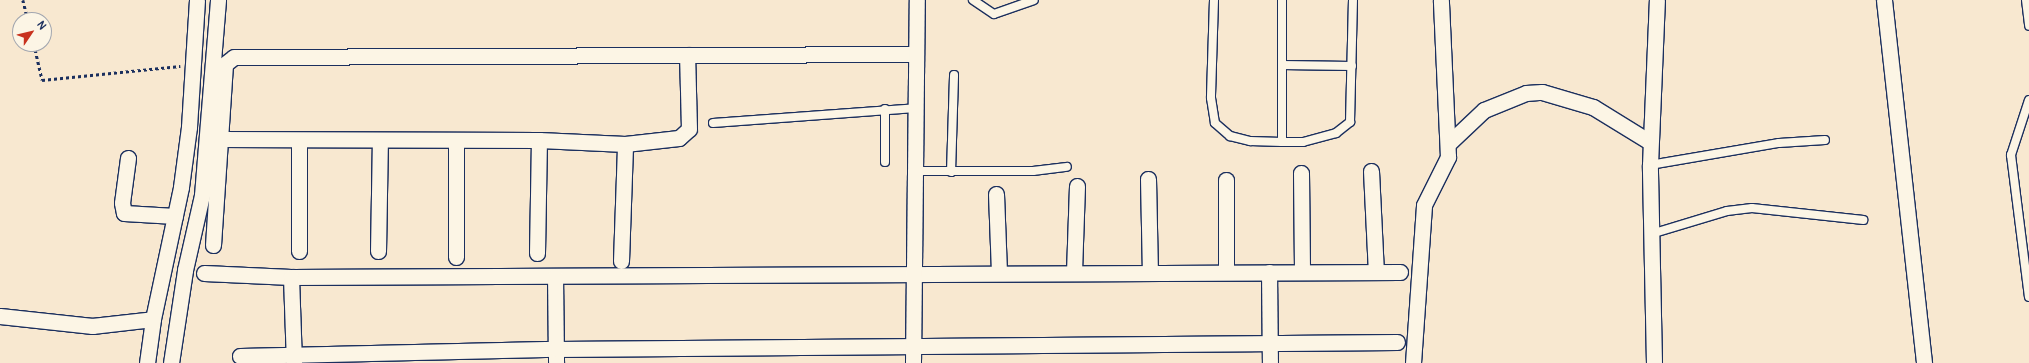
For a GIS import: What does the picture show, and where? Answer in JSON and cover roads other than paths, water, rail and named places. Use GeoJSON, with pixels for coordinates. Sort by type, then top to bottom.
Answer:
{"type":"FeatureCollection","features":[{"type":"Feature","properties":{"kind":"street"},"geometry":{"type":"LineString","coordinates":[[147,363],[153,319],[175,216],[189,127],[197,0]]}},
{"type":"Feature","properties":{"kind":"street"},"geometry":{"type":"LineString","coordinates":[[171,363],[185,270],[202,195],[218,0]]}},
{"type":"Feature","properties":{"kind":"street"},"geometry":{"type":"LineString","coordinates":[[913,363],[913,171],[917,0]]}},
{"type":"Feature","properties":{"kind":"street"},"geometry":{"type":"LineString","coordinates":[[1413,363],[1421,223],[1429,191],[1448,157],[1449,143],[1441,0]]}},
{"type":"Feature","properties":{"kind":"street"},"geometry":{"type":"LineString","coordinates":[[1654,363],[1650,142],[1657,0]]}},
{"type":"Feature","properties":{"kind":"street"},"geometry":{"type":"LineString","coordinates":[[1884,0],[1924,363]]}},
{"type":"Feature","properties":{"kind":"street"},"geometry":{"type":"LineString","coordinates":[[213,244],[225,64],[234,57],[916,54]]}},
{"type":"Feature","properties":{"kind":"street"},"geometry":{"type":"LineString","coordinates":[[219,139],[299,142],[539,140],[624,144],[679,138],[689,129],[687,55]]}},
{"type":"Feature","properties":{"kind":"street"},"geometry":{"type":"LineString","coordinates":[[1449,143],[1484,110],[1526,93],[1542,92],[1593,107],[1650,142]]}},
{"type":"Feature","properties":{"kind":"street"},"geometry":{"type":"LineString","coordinates":[[537,253],[539,140]]}},
{"type":"Feature","properties":{"kind":"street"},"geometry":{"type":"LineString","coordinates":[[378,251],[380,141]]}},
{"type":"Feature","properties":{"kind":"street"},"geometry":{"type":"LineString","coordinates":[[456,141],[456,258]]}},
{"type":"Feature","properties":{"kind":"street"},"geometry":{"type":"LineString","coordinates":[[299,142],[299,251]]}},
{"type":"Feature","properties":{"kind":"street"},"geometry":{"type":"LineString","coordinates":[[620,262],[624,144]]}},
{"type":"Feature","properties":{"kind":"street"},"geometry":{"type":"LineString","coordinates":[[128,158],[122,203],[124,213],[175,216]]}},
{"type":"Feature","properties":{"kind":"street"},"geometry":{"type":"LineString","coordinates":[[1371,171],[1376,272]]}},
{"type":"Feature","properties":{"kind":"street"},"geometry":{"type":"LineString","coordinates":[[1301,173],[1302,272]]}},
{"type":"Feature","properties":{"kind":"street"},"geometry":{"type":"LineString","coordinates":[[1148,179],[1150,272]]}},
{"type":"Feature","properties":{"kind":"street"},"geometry":{"type":"LineString","coordinates":[[1226,180],[1226,272]]}},
{"type":"Feature","properties":{"kind":"street"},"geometry":{"type":"LineString","coordinates":[[1074,272],[1077,186]]}},
{"type":"Feature","properties":{"kind":"street"},"geometry":{"type":"LineString","coordinates":[[996,194],[999,272]]}},
{"type":"Feature","properties":{"kind":"street"},"geometry":{"type":"LineString","coordinates":[[204,273],[291,277],[999,272],[1400,272]]}},
{"type":"Feature","properties":{"kind":"street"},"geometry":{"type":"LineString","coordinates":[[1270,272],[1270,363]]}},
{"type":"Feature","properties":{"kind":"street"},"geometry":{"type":"LineString","coordinates":[[555,276],[556,356]]}},
{"type":"Feature","properties":{"kind":"street"},"geometry":{"type":"LineString","coordinates":[[291,277],[294,359]]}},
{"type":"Feature","properties":{"kind":"street"},"geometry":{"type":"LineString","coordinates":[[0,316],[92,326],[153,319]]}},
{"type":"Feature","properties":{"kind":"street"},"geometry":{"type":"LineString","coordinates":[[240,356],[294,359],[556,356],[913,345],[1397,342]]}},
{"type":"Feature","properties":{"kind":"lane"},"geometry":{"type":"LineString","coordinates":[[973,0],[994,14],[1034,0]]}},
{"type":"Feature","properties":{"kind":"lane"},"geometry":{"type":"LineString","coordinates":[[1214,0],[1211,98],[1215,123],[1230,136],[1250,141],[1282,142],[1303,142],[1343,130],[1350,122],[1353,0]]}},
{"type":"Feature","properties":{"kind":"lane"},"geometry":{"type":"LineString","coordinates":[[1282,0],[1282,142]]}},
{"type":"Feature","properties":{"kind":"lane"},"geometry":{"type":"LineString","coordinates":[[2026,0],[2029,26]]}},
{"type":"Feature","properties":{"kind":"lane"},"geometry":{"type":"LineString","coordinates":[[1282,65],[1352,66]]}},
{"type":"Feature","properties":{"kind":"lane"},"geometry":{"type":"LineString","coordinates":[[952,172],[954,75]]}},
{"type":"Feature","properties":{"kind":"lane"},"geometry":{"type":"LineString","coordinates":[[2029,100],[2011,155],[2029,297]]}},
{"type":"Feature","properties":{"kind":"lane"},"geometry":{"type":"LineString","coordinates":[[713,122],[914,108]]}},
{"type":"Feature","properties":{"kind":"lane"},"geometry":{"type":"LineString","coordinates":[[885,109],[885,162]]}},
{"type":"Feature","properties":{"kind":"lane"},"geometry":{"type":"LineString","coordinates":[[1650,165],[1779,143],[1825,140]]}},
{"type":"Feature","properties":{"kind":"lane"},"geometry":{"type":"LineString","coordinates":[[913,171],[952,172],[1067,167]]}},
{"type":"Feature","properties":{"kind":"lane"},"geometry":{"type":"LineString","coordinates":[[1651,234],[1727,211],[1752,208],[1863,220]]}}]}
